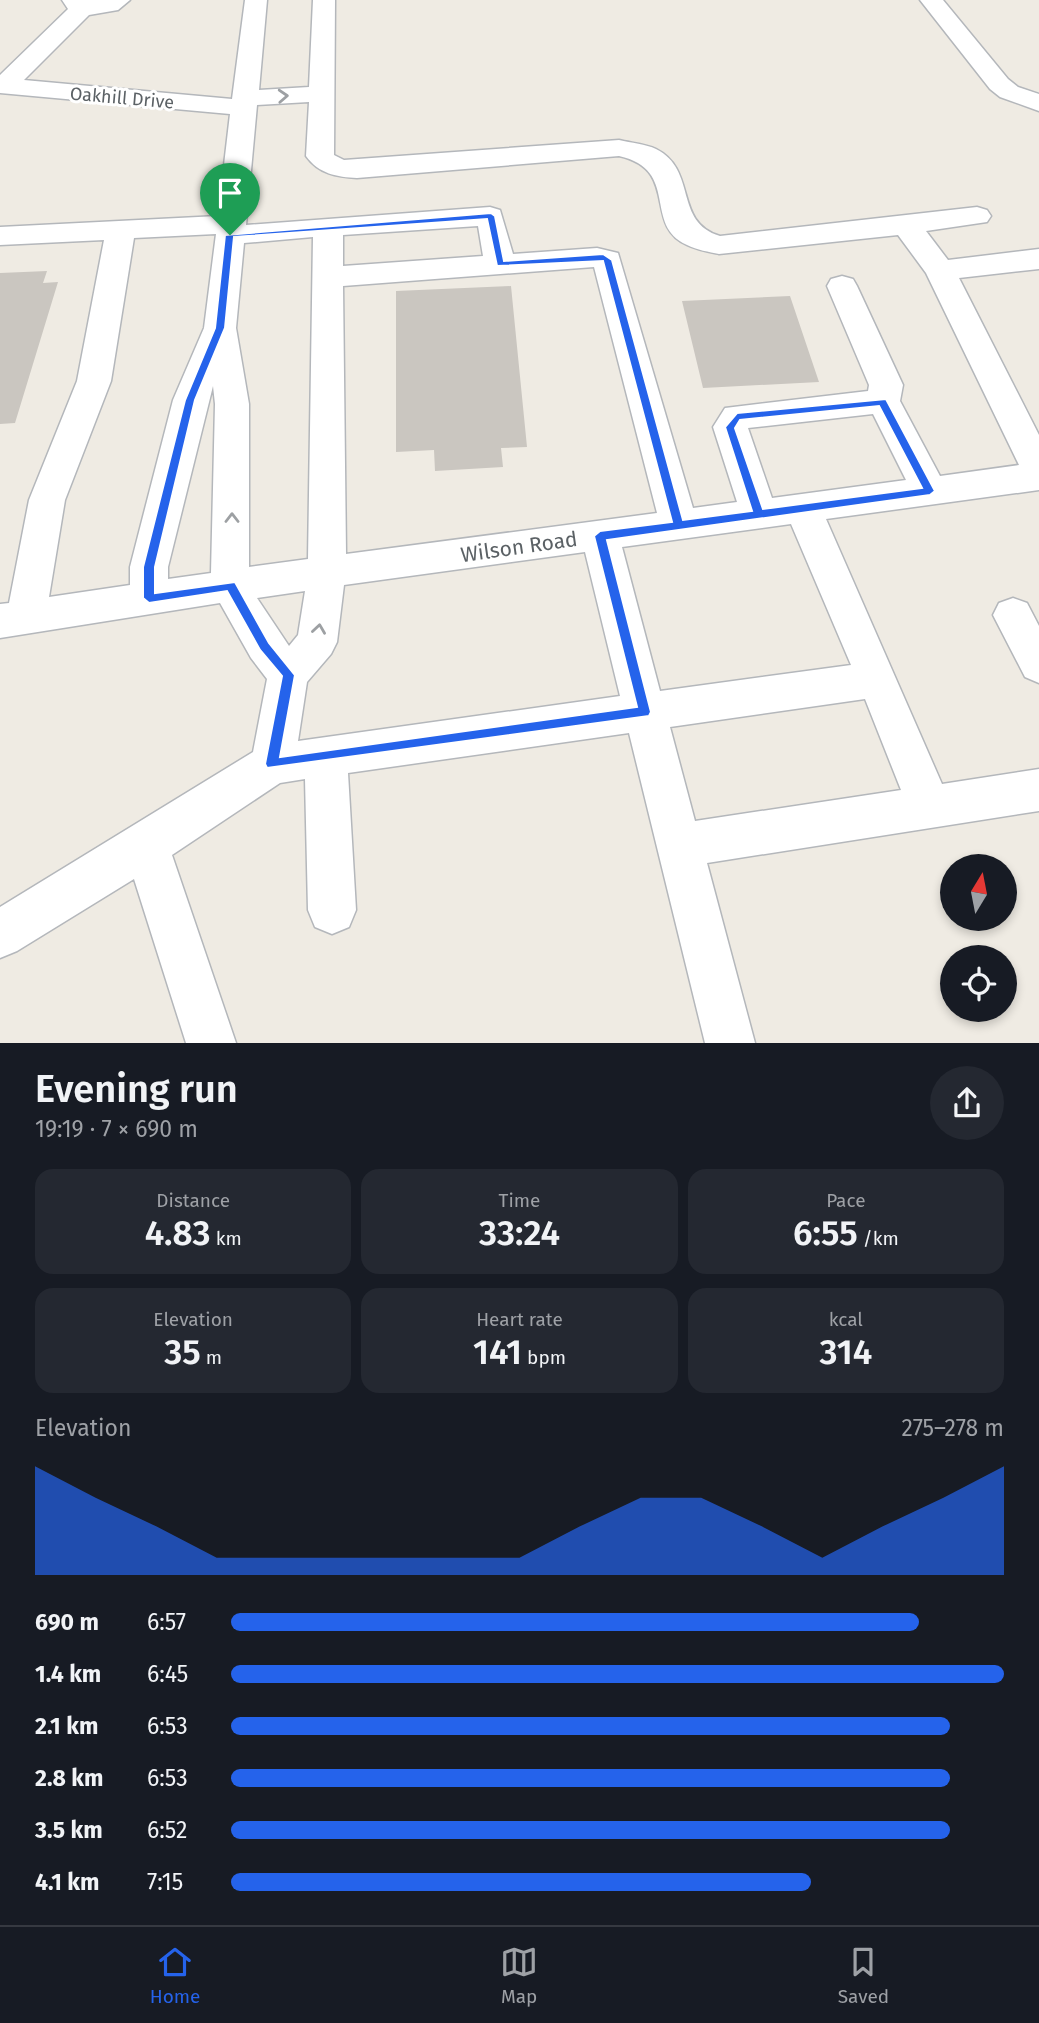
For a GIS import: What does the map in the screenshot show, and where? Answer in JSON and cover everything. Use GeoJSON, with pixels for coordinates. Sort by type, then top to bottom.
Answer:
{"type":"FeatureCollection","features":[{"type":"Feature","properties":{"kind":"street"},"geometry":{"type":"LineString","coordinates":[[1,85],[78,4],[99,9],[119,0]]}},
{"type":"Feature","properties":{"kind":"street"},"geometry":{"type":"LineString","coordinates":[[256,0],[220,328],[232,404],[230,586],[265,646],[288,675]]}},
{"type":"Feature","properties":{"kind":"street"},"geometry":{"type":"LineString","coordinates":[[324,0],[320,156],[338,168],[357,170],[619,148],[639,150],[654,155],[664,166],[681,224],[687,234],[700,242],[719,245],[977,216]]}},
{"type":"Feature","properties":{"kind":"street"},"geometry":{"type":"LineString","coordinates":[[931,0],[999,84],[1009,92],[1039,103]]}},
{"type":"Feature","properties":{"kind":"street","name":"Oakhill Drive"},"geometry":{"type":"LineString","coordinates":[[1,85],[245,94],[321,84]]}},
{"type":"Feature","properties":{"kind":"street"},"geometry":{"type":"LineString","coordinates":[[0,236],[121,228],[230,230],[328,227],[491,216],[500,264]]}},
{"type":"Feature","properties":{"kind":"street"},"geometry":{"type":"LineString","coordinates":[[906,225],[940,271],[1039,470]]}},
{"type":"Feature","properties":{"kind":"street"},"geometry":{"type":"LineString","coordinates":[[272,764],[288,675],[317,642],[327,573],[328,227]]}},
{"type":"Feature","properties":{"kind":"street"},"geometry":{"type":"LineString","coordinates":[[13,619],[47,500],[94,381],[121,228]]}},
{"type":"Feature","properties":{"kind":"street"},"geometry":{"type":"LineString","coordinates":[[327,277],[597,257],[607,260],[678,525]]}},
{"type":"Feature","properties":{"kind":"street"},"geometry":{"type":"LineString","coordinates":[[940,271],[1039,260]]}},
{"type":"Feature","properties":{"kind":"street"},"geometry":{"type":"LineString","coordinates":[[842,286],[886,386],[883,401],[930,491]]}},
{"type":"Feature","properties":{"kind":"street"},"geometry":{"type":"LineString","coordinates":[[149,598],[149,567],[190,400],[220,328]]}},
{"type":"Feature","properties":{"kind":"street"},"geometry":{"type":"LineString","coordinates":[[759,514],[730,427],[732,421],[737,417],[883,401]]}},
{"type":"Feature","properties":{"kind":"street","name":"Wilson Road"},"geometry":{"type":"LineString","coordinates":[[13,619],[230,586],[1039,476]]}},
{"type":"Feature","properties":{"kind":"street"},"geometry":{"type":"LineString","coordinates":[[803,508],[878,679],[930,807]]}},
{"type":"Feature","properties":{"kind":"street"},"geometry":{"type":"LineString","coordinates":[[600,536],[730,1043]]}},
{"type":"Feature","properties":{"kind":"street"},"geometry":{"type":"LineString","coordinates":[[1013,615],[1039,665]]}},
{"type":"Feature","properties":{"kind":"street"},"geometry":{"type":"LineString","coordinates":[[0,934],[146,846],[272,764],[878,679]]}},
{"type":"Feature","properties":{"kind":"street"},"geometry":{"type":"LineString","coordinates":[[326,757],[332,910]]}},
{"type":"Feature","properties":{"kind":"street"},"geometry":{"type":"LineString","coordinates":[[679,845],[1039,790]]}},
{"type":"Feature","properties":{"kind":"street"},"geometry":{"type":"LineString","coordinates":[[146,846],[211,1043]]}},
{"type":"Feature","properties":{"kind":"building"},"geometry":{"type":"Polygon","coordinates":[[[47,271],[43,283],[58,282],[15,423],[0,424],[0,273],[47,271]]]}},
{"type":"Feature","properties":{"kind":"building"},"geometry":{"type":"Polygon","coordinates":[[[511,286],[527,447],[501,448],[503,467],[435,471],[434,450],[396,452],[396,291],[511,286]]]}},
{"type":"Feature","properties":{"kind":"building"},"geometry":{"type":"Polygon","coordinates":[[[790,296],[819,382],[703,388],[682,301],[790,296]]]}},
{"type":"Feature","properties":{"kind":"route"},"geometry":{"type":"LineString","coordinates":[[230,235],[220,328],[190,400],[149,567],[149,598],[230,586],[265,646],[288,675],[272,764],[645,712],[600,536],[759,514],[730,427],[737,417],[883,401],[930,491],[803,508],[759,514],[678,525],[607,260],[603,257],[500,264],[491,216],[230,235]]}}]}
